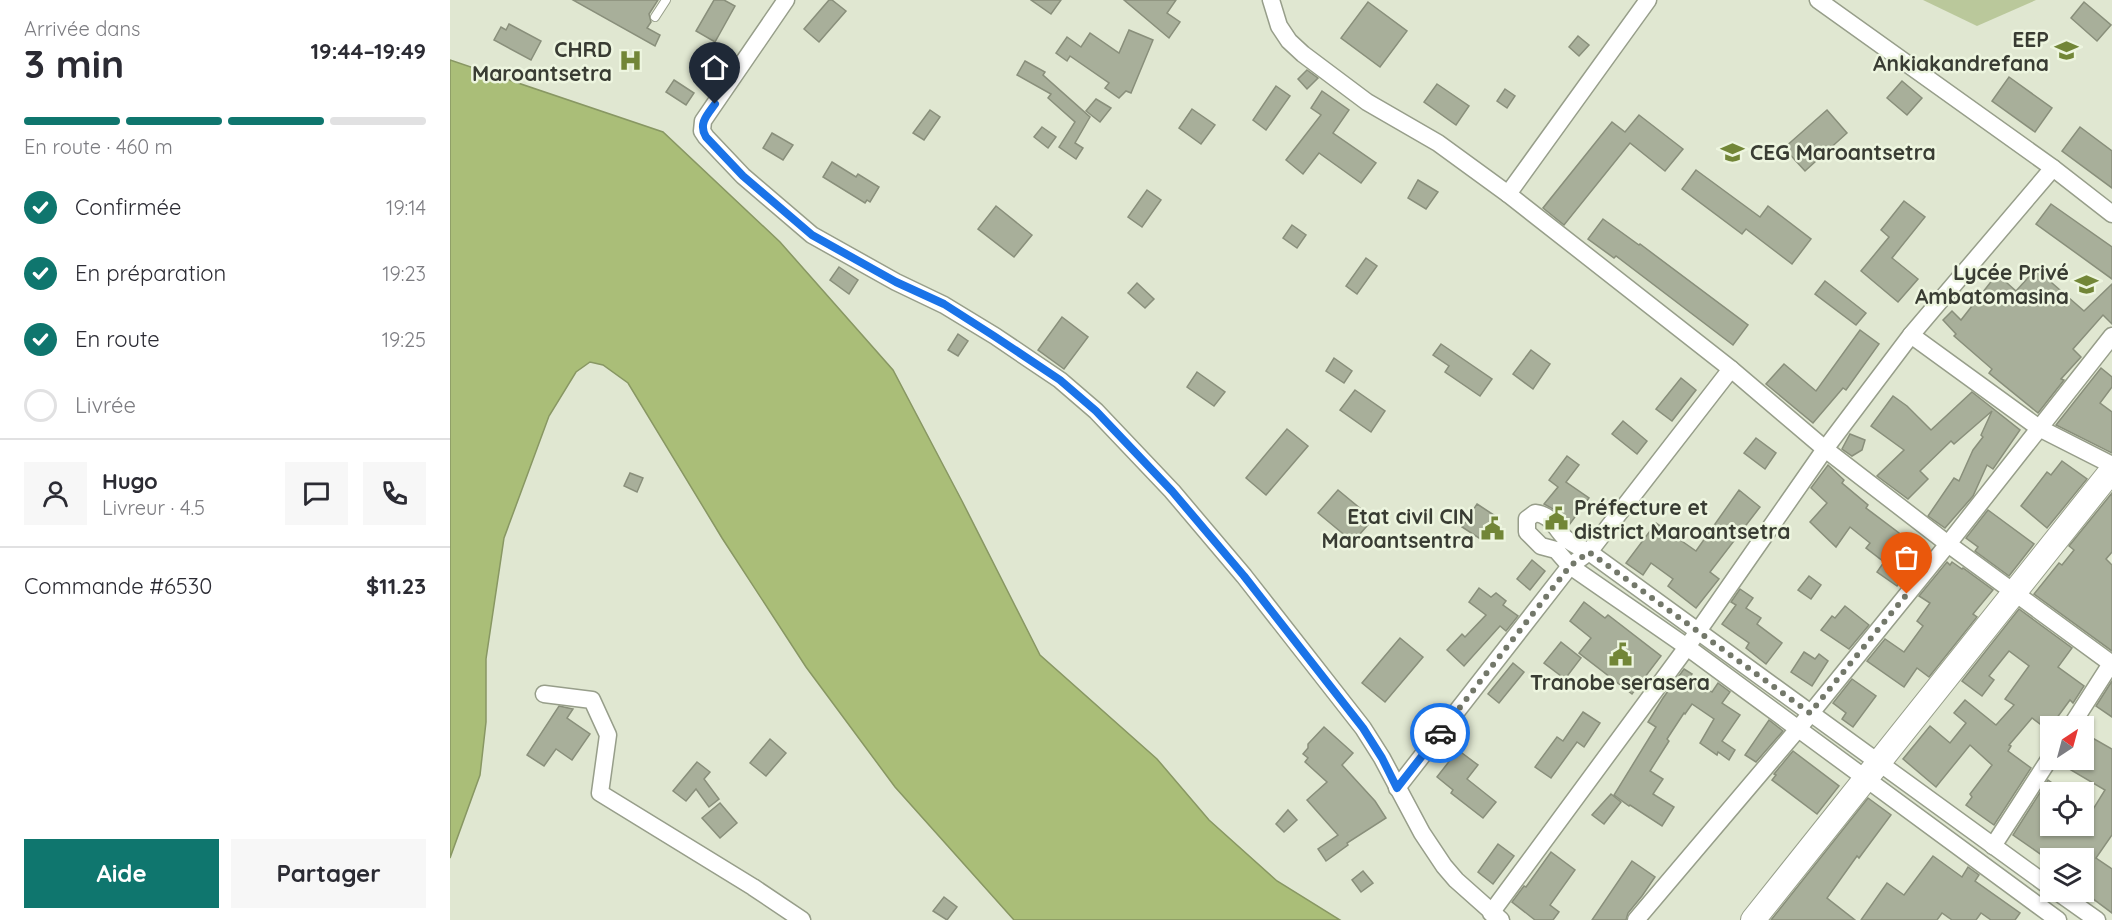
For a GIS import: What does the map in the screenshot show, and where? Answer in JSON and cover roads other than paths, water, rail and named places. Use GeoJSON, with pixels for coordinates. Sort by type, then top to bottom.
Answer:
{"type":"FeatureCollection","features":[{"type":"Feature","properties":{"kind":"main road"},"geometry":{"type":"LineString","coordinates":[[1753,920],[2112,470]]}},
{"type":"Feature","properties":{"kind":"street"},"geometry":{"type":"LineString","coordinates":[[786,0],[703,121],[702,131],[706,137],[743,176],[812,235],[887,277],[944,304],[1060,380],[1096,411],[1172,491],[1244,576],[1363,728],[1382,758],[1422,833],[1444,866],[1496,916],[1825,449],[1911,335],[2053,168]]}},
{"type":"Feature","properties":{"kind":"street"},"geometry":{"type":"LineString","coordinates":[[1271,0],[1278,26],[1303,54],[1367,102],[1438,143],[1508,194],[1731,369],[1825,449],[1948,544],[2112,663],[2078,716]]}},
{"type":"Feature","properties":{"kind":"street"},"geometry":{"type":"LineString","coordinates":[[1508,194],[1648,0]]}},
{"type":"Feature","properties":{"kind":"street"},"geometry":{"type":"LineString","coordinates":[[1818,0],[2053,168],[2112,214]]}},
{"type":"Feature","properties":{"kind":"street"},"geometry":{"type":"LineString","coordinates":[[1911,335],[2039,428],[2112,465]]}},
{"type":"Feature","properties":{"kind":"street"},"geometry":{"type":"LineString","coordinates":[[1636,920],[1798,729],[2112,336]]}},
{"type":"Feature","properties":{"kind":"street"},"geometry":{"type":"LineString","coordinates":[[1397,788],[1570,566],[1589,552],[1731,369]]}},
{"type":"Feature","properties":{"kind":"street"},"geometry":{"type":"LineString","coordinates":[[2040,880],[1993,846],[1872,772],[1798,729],[1687,647],[1570,566],[1556,550],[1541,546],[1530,535],[1526,523],[1532,514],[1545,516],[1558,526],[1564,537],[1589,552],[1810,713],[1872,772],[2058,920]]}},
{"type":"Feature","properties":{"kind":"street"},"geometry":{"type":"LineString","coordinates":[[544,694],[592,700],[608,735],[600,792],[802,920]]}},
{"type":"Feature","properties":{"kind":"street"},"geometry":{"type":"LineString","coordinates":[[1993,846],[2042,770]]}},
{"type":"Feature","properties":{"kind":"street"},"geometry":{"type":"LineString","coordinates":[[2072,902],[2097,920]]}},
{"type":"Feature","properties":{"kind":"lane"},"geometry":{"type":"LineString","coordinates":[[655,17],[666,0]]}},
{"type":"Feature","properties":{"kind":"place","name":"EEP Ankiakandrefana"},"geometry":{"type":"Point","coordinates":[2067,51]}},
{"type":"Feature","properties":{"kind":"place","name":"CHRD Maroantsetra"},"geometry":{"type":"Point","coordinates":[630,61]}},
{"type":"Feature","properties":{"kind":"place","name":"CEG Maroantsetra"},"geometry":{"type":"Point","coordinates":[1732,152]}},
{"type":"Feature","properties":{"kind":"place","name":"Lycée Privé Ambatomasina"},"geometry":{"type":"Point","coordinates":[2087,284]}},
{"type":"Feature","properties":{"kind":"place","name":"Préfecture et district Maroantsetra"},"geometry":{"type":"Point","coordinates":[1556,519]}},
{"type":"Feature","properties":{"kind":"place","name":"Etat civil CIN Maroantsentra"},"geometry":{"type":"Point","coordinates":[1492,528]}},
{"type":"Feature","properties":{"kind":"place","name":"Tranobe serasera"},"geometry":{"type":"Point","coordinates":[1620,654]}}]}
